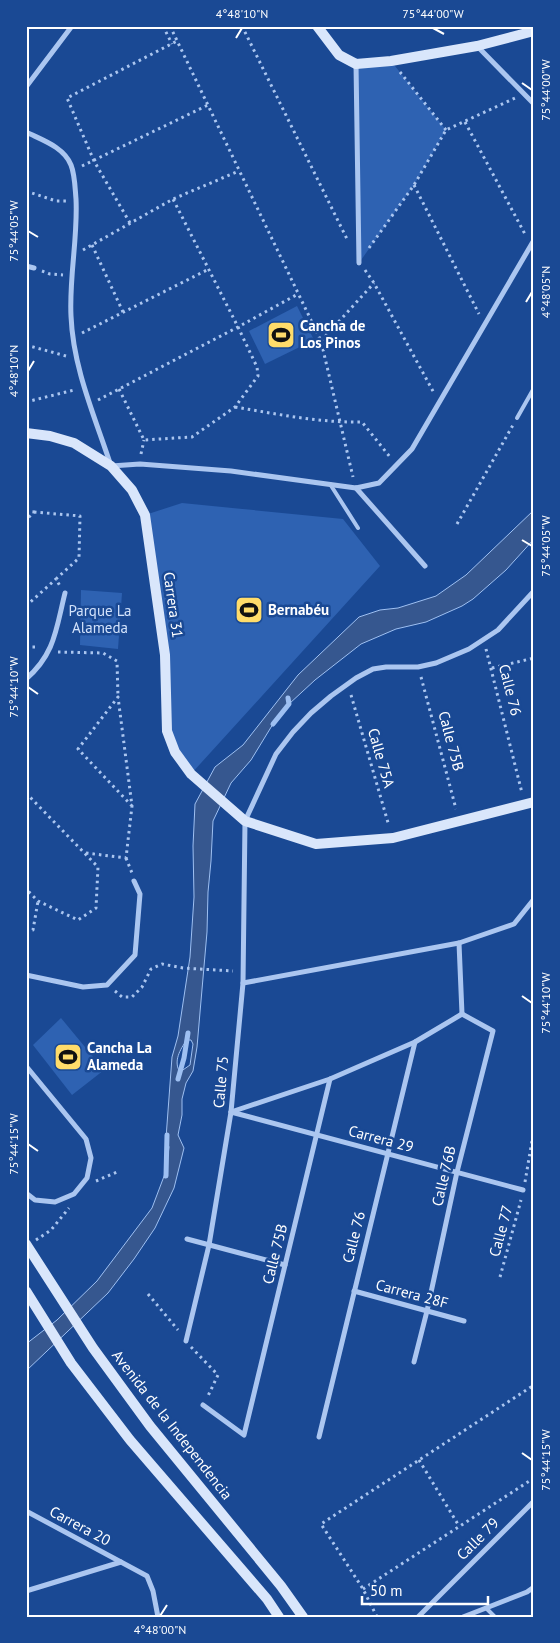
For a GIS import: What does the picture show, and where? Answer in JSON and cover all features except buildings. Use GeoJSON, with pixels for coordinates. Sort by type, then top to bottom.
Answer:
{"type":"FeatureCollection","features":[{"type":"Feature","properties":{"kind":"main road"},"geometry":{"type":"LineString","coordinates":[[317,26],[324,38],[339,55],[356,64],[391,61],[477,46],[534,31]]}},
{"type":"Feature","properties":{"kind":"main road","name":"Carrera 31"},"geometry":{"type":"LineString","coordinates":[[26,433],[50,436],[74,443],[111,466],[132,490],[145,515],[165,655],[167,731],[175,752],[191,774],[241,818],[316,844],[393,838],[529,803]]}},
{"type":"Feature","properties":{"kind":"main road","name":"Avenida de la Independencia"},"geometry":{"type":"LineString","coordinates":[[26,1244],[93,1348],[150,1426],[281,1586],[303,1617]]}},
{"type":"Feature","properties":{"kind":"main road"},"geometry":{"type":"LineString","coordinates":[[29,1296],[71,1363],[130,1440],[261,1592],[279,1617]]}},
{"type":"Feature","properties":{"kind":"street"},"geometry":{"type":"LineString","coordinates":[[26,87],[72,26]]}},
{"type":"Feature","properties":{"kind":"street"},"geometry":{"type":"LineString","coordinates":[[477,46],[529,96],[534,104]]}},
{"type":"Feature","properties":{"kind":"street"},"geometry":{"type":"LineString","coordinates":[[356,64],[359,263]]}},
{"type":"Feature","properties":{"kind":"street"},"geometry":{"type":"LineString","coordinates":[[26,132],[63,153],[69,161],[72,171],[77,213],[71,296],[73,338],[76,358],[111,466],[140,464],[231,471],[356,488],[379,483],[412,449],[532,243]]}},
{"type":"Feature","properties":{"kind":"street"},"geometry":{"type":"LineString","coordinates":[[26,266],[34,268]]}},
{"type":"Feature","properties":{"kind":"street"},"geometry":{"type":"LineString","coordinates":[[356,488],[425,566]]}},
{"type":"Feature","properties":{"kind":"street"},"geometry":{"type":"LineString","coordinates":[[241,818],[276,754],[293,732],[311,713],[356,678],[373,669],[418,667],[453,657],[498,630],[534,591]]}},
{"type":"Feature","properties":{"kind":"street"},"geometry":{"type":"LineString","coordinates":[[26,679],[40,667],[54,641],[65,593]]}},
{"type":"Feature","properties":{"kind":"street","name":"Calle 75"},"geometry":{"type":"LineString","coordinates":[[186,1341],[209,1246],[231,1112],[243,983],[241,818]]}},
{"type":"Feature","properties":{"kind":"street"},"geometry":{"type":"LineString","coordinates":[[26,975],[83,987],[107,985],[135,955],[140,894],[134,881]]}},
{"type":"Feature","properties":{"kind":"street"},"geometry":{"type":"LineString","coordinates":[[243,983],[459,943],[514,924],[534,899]]}},
{"type":"Feature","properties":{"kind":"street"},"geometry":{"type":"LineString","coordinates":[[231,1112],[330,1079],[415,1042],[462,1014],[459,943]]}},
{"type":"Feature","properties":{"kind":"street","name":"Calle 76B"},"geometry":{"type":"LineString","coordinates":[[414,1362],[457,1172],[493,1031],[462,1014]]}},
{"type":"Feature","properties":{"kind":"street","name":"Calle 76"},"geometry":{"type":"LineString","coordinates":[[319,1438],[415,1042]]}},
{"type":"Feature","properties":{"kind":"street"},"geometry":{"type":"LineString","coordinates":[[26,1066],[86,1139],[91,1158],[87,1178],[74,1194],[55,1202],[35,1200],[26,1194]]}},
{"type":"Feature","properties":{"kind":"street","name":"Calle 75B"},"geometry":{"type":"LineString","coordinates":[[202,1406],[244,1435],[330,1079]]}},
{"type":"Feature","properties":{"kind":"street","name":"Carrera 29"},"geometry":{"type":"LineString","coordinates":[[231,1112],[523,1190]]}},
{"type":"Feature","properties":{"kind":"street"},"geometry":{"type":"LineString","coordinates":[[187,1239],[285,1265]]}},
{"type":"Feature","properties":{"kind":"street","name":"Carrera 28F"},"geometry":{"type":"LineString","coordinates":[[354,1291],[464,1321]]}},
{"type":"Feature","properties":{"kind":"street","name":"Calle 79"},"geometry":{"type":"LineString","coordinates":[[418,1617],[534,1501]]}},
{"type":"Feature","properties":{"kind":"street","name":"Carrera 20"},"geometry":{"type":"LineString","coordinates":[[26,1511],[146,1576],[153,1591],[158,1617]]}},
{"type":"Feature","properties":{"kind":"street"},"geometry":{"type":"LineString","coordinates":[[26,1591],[122,1562]]}},
{"type":"Feature","properties":{"kind":"street"},"geometry":{"type":"LineString","coordinates":[[463,1617],[527,1592],[534,1587]]}},
{"type":"Feature","properties":{"kind":"lane"},"geometry":{"type":"LineString","coordinates":[[517,418],[534,388]]}},
{"type":"Feature","properties":{"kind":"lane"},"geometry":{"type":"LineString","coordinates":[[330,484],[358,528]]}},
{"type":"Feature","properties":{"kind":"lane"},"geometry":{"type":"LineString","coordinates":[[486,1608],[495,1617]]}},
{"type":"Feature","properties":{"kind":"path"},"geometry":{"type":"LineString","coordinates":[[163,26],[172,44]]}},
{"type":"Feature","properties":{"kind":"path"},"geometry":{"type":"LineString","coordinates":[[170,26],[321,341],[356,488]]}},
{"type":"Feature","properties":{"kind":"path"},"geometry":{"type":"LineString","coordinates":[[242,26],[359,263],[374,283],[439,403]]}},
{"type":"Feature","properties":{"kind":"path"},"geometry":{"type":"LineString","coordinates":[[130,224],[94,161],[68,98],[177,41]]}},
{"type":"Feature","properties":{"kind":"path"},"geometry":{"type":"LineString","coordinates":[[391,61],[446,130]]}},
{"type":"Feature","properties":{"kind":"path"},"geometry":{"type":"LineString","coordinates":[[359,263],[414,185],[446,130],[529,96]]}},
{"type":"Feature","properties":{"kind":"path"},"geometry":{"type":"LineString","coordinates":[[72,171],[208,104]]}},
{"type":"Feature","properties":{"kind":"path"},"geometry":{"type":"LineString","coordinates":[[465,122],[532,243]]}},
{"type":"Feature","properties":{"kind":"path"},"geometry":{"type":"LineString","coordinates":[[74,255],[173,199],[239,171]]}},
{"type":"Feature","properties":{"kind":"path"},"geometry":{"type":"LineString","coordinates":[[414,185],[485,326]]}},
{"type":"Feature","properties":{"kind":"path"},"geometry":{"type":"LineString","coordinates":[[26,191],[56,200]]}},
{"type":"Feature","properties":{"kind":"path"},"geometry":{"type":"LineString","coordinates":[[119,389],[144,440],[192,437],[235,407],[258,376],[257,368],[238,327],[173,199]]}},
{"type":"Feature","properties":{"kind":"path"},"geometry":{"type":"LineString","coordinates":[[92,245],[123,312]]}},
{"type":"Feature","properties":{"kind":"path"},"geometry":{"type":"LineString","coordinates":[[73,338],[209,269]]}},
{"type":"Feature","properties":{"kind":"path"},"geometry":{"type":"LineString","coordinates":[[321,341],[374,283]]}},
{"type":"Feature","properties":{"kind":"path"},"geometry":{"type":"LineString","coordinates":[[91,404],[298,294]]}},
{"type":"Feature","properties":{"kind":"path"},"geometry":{"type":"LineString","coordinates":[[26,345],[76,358]]}},
{"type":"Feature","properties":{"kind":"path"},"geometry":{"type":"LineString","coordinates":[[26,402],[85,388]]}},
{"type":"Feature","properties":{"kind":"path"},"geometry":{"type":"LineString","coordinates":[[235,407],[340,423],[362,422],[397,465]]}},
{"type":"Feature","properties":{"kind":"path"},"geometry":{"type":"LineString","coordinates":[[457,524],[517,418]]}},
{"type":"Feature","properties":{"kind":"path"},"geometry":{"type":"LineString","coordinates":[[26,512],[80,516],[79,558],[26,606]]}},
{"type":"Feature","properties":{"kind":"path"},"geometry":{"type":"LineString","coordinates":[[26,520],[34,512]]}},
{"type":"Feature","properties":{"kind":"path"},"geometry":{"type":"LineString","coordinates":[[56,579],[65,593]]}},
{"type":"Feature","properties":{"kind":"path","name":"Calle 76"},"geometry":{"type":"LineString","coordinates":[[484,640],[529,803]]}},
{"type":"Feature","properties":{"kind":"path"},"geometry":{"type":"LineString","coordinates":[[49,652],[103,653],[117,661],[118,696],[132,806],[126,858],[134,881]]}},
{"type":"Feature","properties":{"kind":"path"},"geometry":{"type":"LineString","coordinates":[[492,668],[534,658]]}},
{"type":"Feature","properties":{"kind":"path","name":"Calle 75B"},"geometry":{"type":"LineString","coordinates":[[418,667],[460,821]]}},
{"type":"Feature","properties":{"kind":"path","name":"Calle 75A"},"geometry":{"type":"LineString","coordinates":[[348,685],[393,838]]}},
{"type":"Feature","properties":{"kind":"path"},"geometry":{"type":"LineString","coordinates":[[118,696],[78,750],[132,806]]}},
{"type":"Feature","properties":{"kind":"path"},"geometry":{"type":"LineString","coordinates":[[26,793],[98,867],[96,908],[78,920],[38,901],[26,889]]}},
{"type":"Feature","properties":{"kind":"path"},"geometry":{"type":"LineString","coordinates":[[86,853],[126,858]]}},
{"type":"Feature","properties":{"kind":"path"},"geometry":{"type":"LineString","coordinates":[[26,931],[33,930],[38,901]]}},
{"type":"Feature","properties":{"kind":"path"},"geometry":{"type":"LineString","coordinates":[[107,985],[122,997],[132,996],[142,987],[151,969],[162,964],[211,971],[243,970]]}},
{"type":"Feature","properties":{"kind":"path","name":"Calle 77"},"geometry":{"type":"LineString","coordinates":[[500,1277],[523,1190],[534,1129]]}},
{"type":"Feature","properties":{"kind":"path"},"geometry":{"type":"LineString","coordinates":[[148,1294],[186,1341],[218,1376],[202,1406]]}},
{"type":"Feature","properties":{"kind":"path"},"geometry":{"type":"LineString","coordinates":[[377,1617],[364,1588],[321,1524],[534,1385]]}},
{"type":"Feature","properties":{"kind":"path"},"geometry":{"type":"LineString","coordinates":[[419,1460],[459,1526]]}},
{"type":"Feature","properties":{"kind":"path"},"geometry":{"type":"LineString","coordinates":[[364,1588],[534,1478]]}},
{"type":"Feature","properties":{"kind":"green space"},"geometry":{"type":"Polygon","coordinates":[[[391,61],[446,130],[414,185],[359,263],[356,64],[391,61]]]}},
{"type":"Feature","properties":{"kind":"green space","name":"Cancha de Los Pinos"},"geometry":{"type":"Polygon","coordinates":[[[297,306],[314,340],[265,364],[249,331],[297,306]]]}},
{"type":"Feature","properties":{"kind":"green space","name":"Bernabéu"},"geometry":{"type":"Polygon","coordinates":[[[182,503],[343,519],[380,566],[191,774],[167,731],[167,698],[145,515],[182,503]]]}},
{"type":"Feature","properties":{"kind":"green space","name":"Parque La Alameda"},"geometry":{"type":"Polygon","coordinates":[[[81,590],[122,593],[118,649],[80,645],[81,590]]]}},
{"type":"Feature","properties":{"kind":"green space","name":"Cancha La Alameda"},"geometry":{"type":"Polygon","coordinates":[[[61,1018],[104,1070],[72,1095],[33,1045],[61,1018]]]}},
{"type":"Feature","properties":{"kind":"shaded area"},"geometry":{"type":"Polygon","coordinates":[[[534,510],[534,539],[506,570],[473,599],[462,606],[426,622],[396,629],[361,644],[315,680],[289,704],[273,724],[251,760],[231,783],[213,821],[207,932],[197,1047],[193,1071],[186,1083],[182,1099],[182,1115],[178,1135],[184,1148],[174,1188],[155,1228],[108,1293],[26,1371],[26,1344],[57,1320],[97,1281],[152,1208],[166,1171],[169,1147],[166,1138],[172,1057],[178,1036],[190,957],[194,897],[193,846],[195,804],[215,767],[243,745],[298,675],[359,617],[380,610],[398,608],[436,596],[466,575],[534,510]],[[187,1040],[178,1056],[177,1064],[180,1072],[190,1065],[193,1044],[191,1040],[187,1040]]]}},
{"type":"Feature","properties":{"kind":"waterway"},"geometry":{"type":"LineString","coordinates":[[273,724],[289,704],[288,698]]}},
{"type":"Feature","properties":{"kind":"waterway"},"geometry":{"type":"LineString","coordinates":[[178,1079],[188,1033]]}},
{"type":"Feature","properties":{"kind":"waterway"},"geometry":{"type":"LineString","coordinates":[[166,1176],[167,1135]]}},
{"type":"Feature","properties":{"kind":"place","name":"Cancha de Los Pinos"},"geometry":{"type":"Point","coordinates":[281,335]}},
{"type":"Feature","properties":{"kind":"place","name":"Bernabéu"},"geometry":{"type":"Point","coordinates":[249,610]}},
{"type":"Feature","properties":{"kind":"place","name":"Cancha La Alameda"},"geometry":{"type":"Point","coordinates":[68,1057]}}]}
